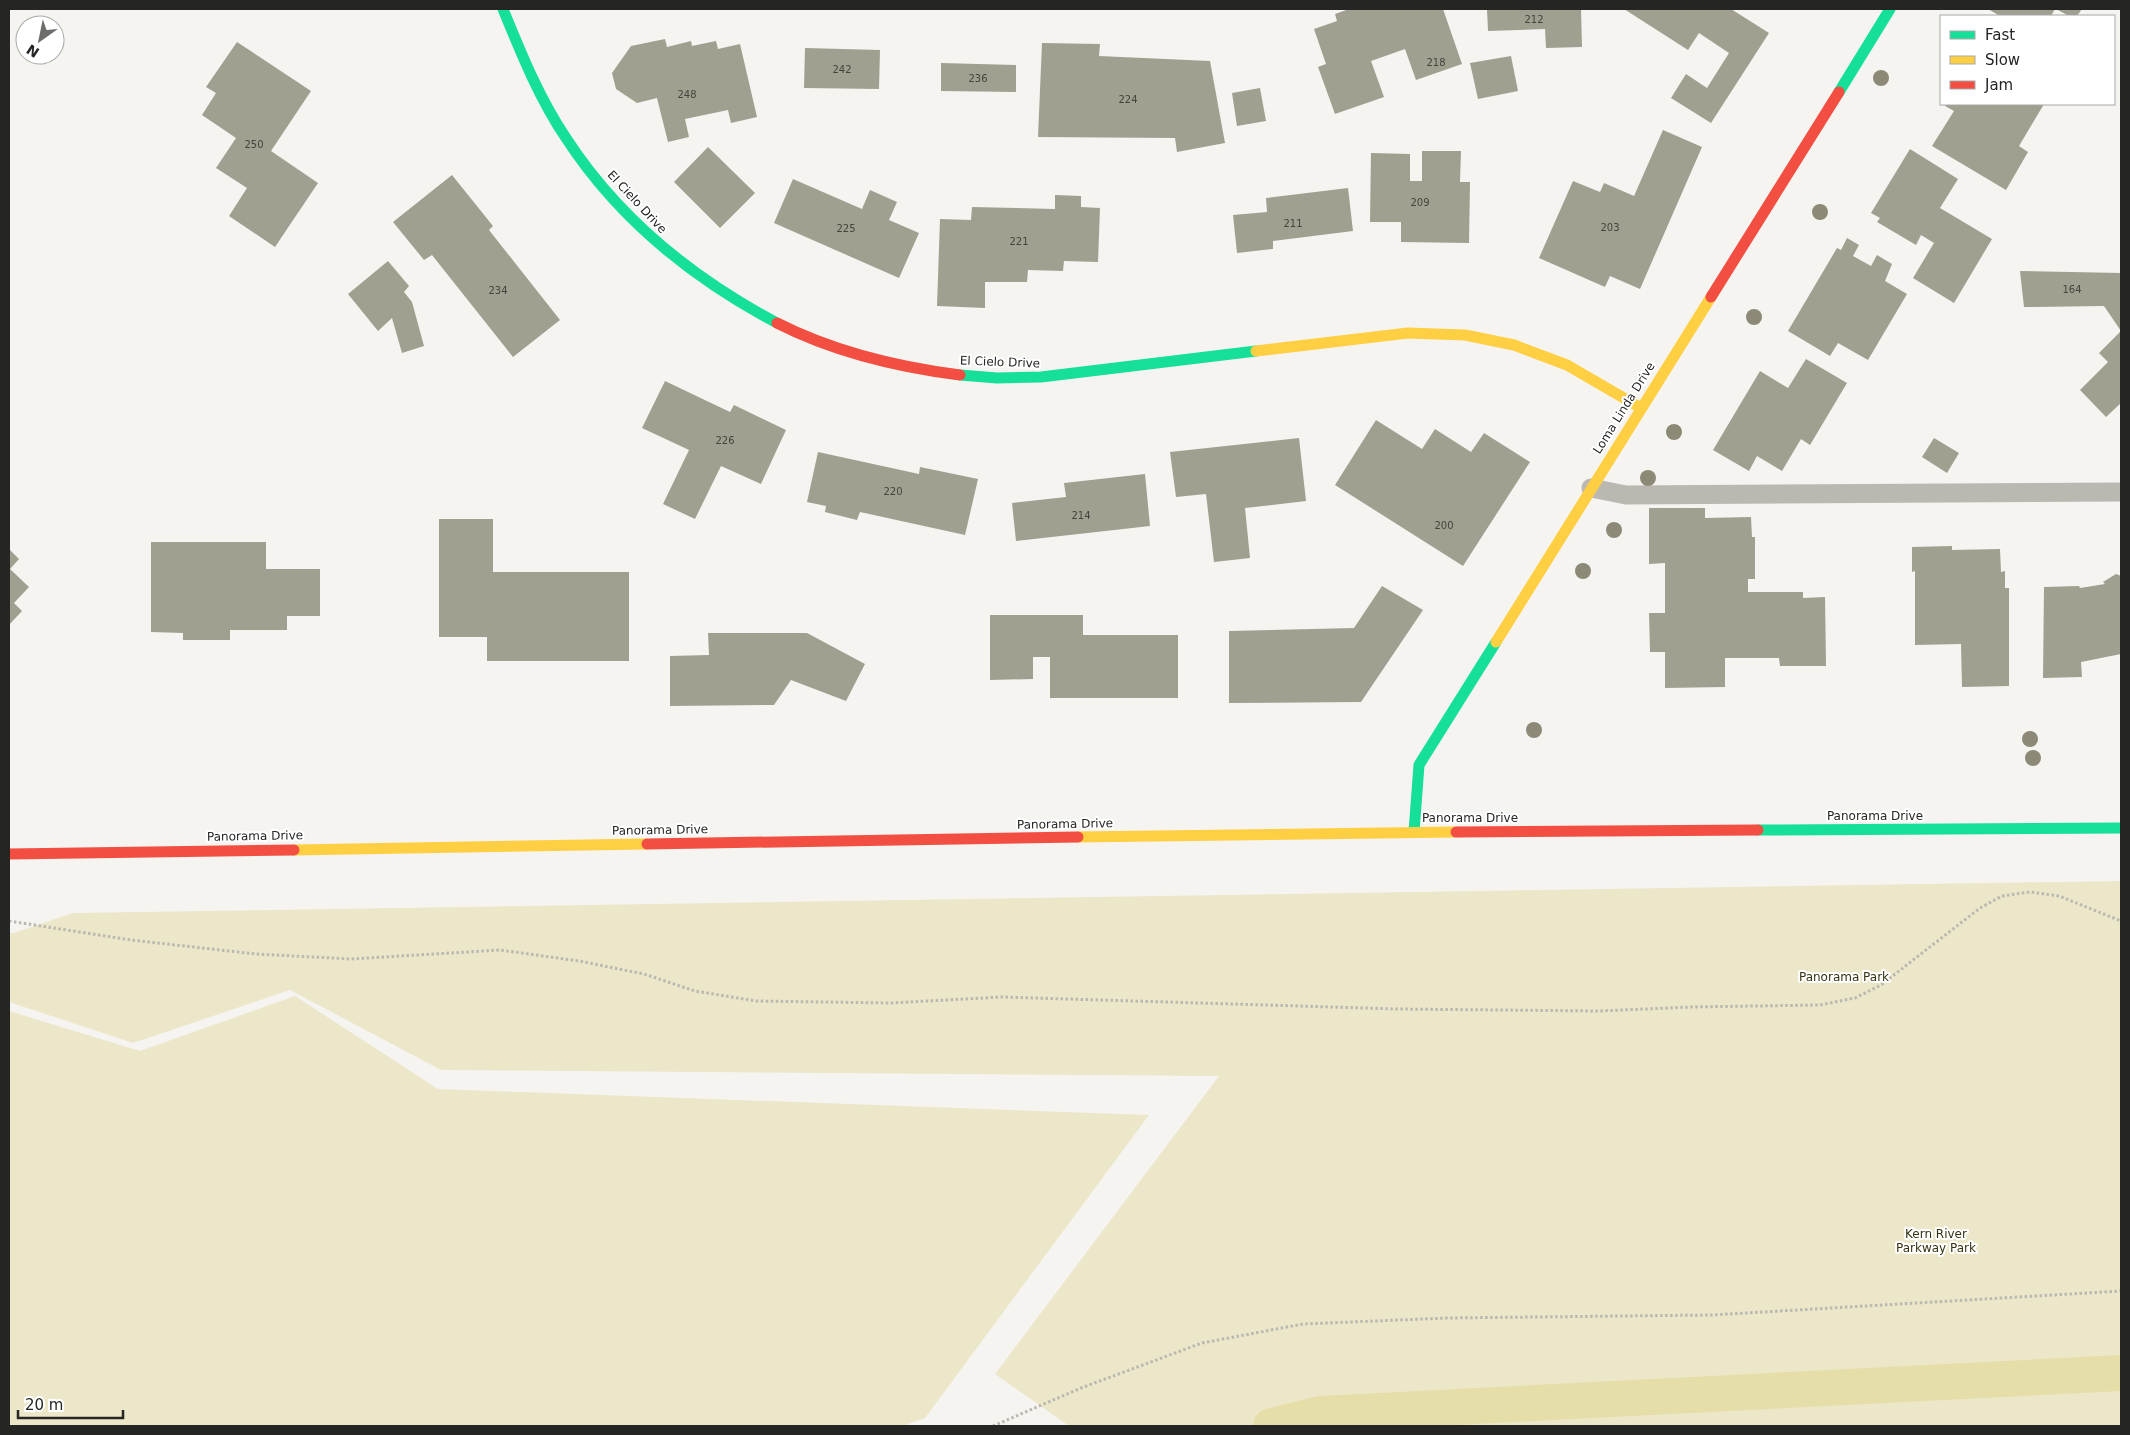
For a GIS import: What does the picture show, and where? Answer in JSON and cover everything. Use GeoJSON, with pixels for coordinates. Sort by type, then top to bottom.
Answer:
{"type":"FeatureCollection","features":[{"type":"Feature","properties":{"kind":"street","name":"El Cielo Drive"},"geometry":{"type":"LineString","coordinates":[[503,9],[527,69],[558,127],[602,187],[648,234],[708,284],[772,322],[831,347],[903,367],[977,377],[1042,377],[1408,333],[1464,335],[1514,345],[1567,365],[1640,408]]}},
{"type":"Feature","properties":{"kind":"street","name":"Loma Linda Drive"},"geometry":{"type":"LineString","coordinates":[[1414,832],[1419,765],[1890,9]]}},
{"type":"Feature","properties":{"kind":"street","name":"Panorama Drive"},"geometry":{"type":"LineString","coordinates":[[9,854],[1414,832],[2121,828]]}},
{"type":"Feature","properties":{"kind":"lane"},"geometry":{"type":"LineString","coordinates":[[1591,488],[1626,495],[2121,492]]}},
{"type":"Feature","properties":{"kind":"path"},"geometry":{"type":"LineString","coordinates":[[9,921],[131,940],[256,954],[351,959],[500,950],[579,961],[644,974],[695,991],[756,1000],[890,1003],[1002,997],[1397,1009],[1599,1011],[1691,1006],[1820,1005],[1856,998],[1881,985],[1980,908],[2002,896],[2030,892],[2059,896],[2121,921]]}},
{"type":"Feature","properties":{"kind":"path"},"geometry":{"type":"LineString","coordinates":[[993,1426],[1081,1388],[1202,1343],[1303,1324],[1447,1318],[1712,1315],[2121,1291]]}},
{"type":"Feature","properties":{"kind":"green space"},"geometry":{"type":"Polygon","coordinates":[[[2121,881],[2121,1426],[1069,1426],[995,1374],[1219,1076],[441,1070],[290,990],[133,1043],[9,1002],[9,933],[73,913],[2121,881]]]}},
{"type":"Feature","properties":{"kind":"green space"},"geometry":{"type":"Polygon","coordinates":[[[295,996],[438,1089],[1149,1115],[925,1418],[902,1426],[9,1426],[9,1011],[140,1051],[295,996]]]}},
{"type":"Feature","properties":{"kind":"building"},"geometry":{"type":"Polygon","coordinates":[[[1349,9],[1443,9],[1462,64],[1416,80],[1405,49],[1371,61],[1384,97],[1335,114],[1318,67],[1326,64],[1314,29],[1337,21],[1335,14],[1349,9]]]}},
{"type":"Feature","properties":{"kind":"building"},"geometry":{"type":"Polygon","coordinates":[[[1487,9],[1581,9],[1582,47],[1546,48],[1545,29],[1488,31],[1487,9]]]}},
{"type":"Feature","properties":{"kind":"building"},"geometry":{"type":"Polygon","coordinates":[[[1624,9],[1731,9],[1769,33],[1711,123],[1671,98],[1686,74],[1707,88],[1729,53],[1699,33],[1688,50],[1624,9]]]}},
{"type":"Feature","properties":{"kind":"building"},"geometry":{"type":"Polygon","coordinates":[[[1988,9],[2055,9],[2052,15],[1998,15],[1988,9]]]}},
{"type":"Feature","properties":{"kind":"building"},"geometry":{"type":"Polygon","coordinates":[[[2056,9],[2082,9],[2078,15],[2067,15],[2056,9]]]}},
{"type":"Feature","properties":{"kind":"building"},"geometry":{"type":"Polygon","coordinates":[[[665,39],[667,47],[691,41],[692,46],[716,41],[718,49],[740,44],[757,117],[731,123],[728,110],[685,119],[689,137],[668,142],[657,98],[637,103],[616,89],[612,73],[631,46],[665,39]]]}},
{"type":"Feature","properties":{"kind":"building"},"geometry":{"type":"Polygon","coordinates":[[[237,42],[311,91],[271,151],[318,183],[275,247],[229,216],[247,188],[216,168],[236,138],[202,115],[216,93],[206,87],[237,42]]]}},
{"type":"Feature","properties":{"kind":"building"},"geometry":{"type":"Polygon","coordinates":[[[1042,43],[1100,44],[1099,56],[1210,61],[1225,143],[1177,152],[1175,138],[1038,137],[1042,43]]]}},
{"type":"Feature","properties":{"kind":"building"},"geometry":{"type":"Polygon","coordinates":[[[805,48],[880,50],[879,89],[804,88],[805,48]]]}},
{"type":"Feature","properties":{"kind":"building"},"geometry":{"type":"Polygon","coordinates":[[[1511,56],[1518,91],[1478,99],[1470,63],[1511,56]]]}},
{"type":"Feature","properties":{"kind":"building"},"geometry":{"type":"Polygon","coordinates":[[[941,63],[1016,65],[1016,92],[941,91],[941,63]]]}},
{"type":"Feature","properties":{"kind":"building"},"geometry":{"type":"Polygon","coordinates":[[[1260,88],[1266,121],[1237,126],[1232,93],[1260,88]]]}},
{"type":"Feature","properties":{"kind":"building"},"geometry":{"type":"Polygon","coordinates":[[[2043,105],[2019,146],[2028,152],[2006,190],[1932,146],[1954,111],[1945,106],[2043,105]]]}},
{"type":"Feature","properties":{"kind":"building"},"geometry":{"type":"Polygon","coordinates":[[[1663,130],[1702,147],[1640,289],[1610,276],[1605,287],[1539,258],[1573,181],[1600,192],[1604,183],[1634,196],[1663,130]]]}},
{"type":"Feature","properties":{"kind":"building"},"geometry":{"type":"Polygon","coordinates":[[[708,147],[755,193],[720,228],[674,182],[708,147]]]}},
{"type":"Feature","properties":{"kind":"building"},"geometry":{"type":"Polygon","coordinates":[[[1910,149],[1958,179],[1940,208],[1992,239],[1954,303],[1913,278],[1934,243],[1921,235],[1916,245],[1877,222],[1880,218],[1871,213],[1910,149]]]}},
{"type":"Feature","properties":{"kind":"building"},"geometry":{"type":"Polygon","coordinates":[[[1422,151],[1461,151],[1460,182],[1470,182],[1469,243],[1401,242],[1401,222],[1370,222],[1371,153],[1410,154],[1410,181],[1422,181],[1422,151]]]}},
{"type":"Feature","properties":{"kind":"building"},"geometry":{"type":"Polygon","coordinates":[[[452,175],[493,226],[489,230],[560,320],[513,357],[432,255],[424,260],[393,222],[452,175]]]}},
{"type":"Feature","properties":{"kind":"building"},"geometry":{"type":"Polygon","coordinates":[[[793,179],[862,209],[870,190],[897,202],[889,220],[919,233],[899,278],[774,223],[793,179]]]}},
{"type":"Feature","properties":{"kind":"building"},"geometry":{"type":"Polygon","coordinates":[[[1348,188],[1353,231],[1273,241],[1273,249],[1237,253],[1233,215],[1267,212],[1266,198],[1348,188]]]}},
{"type":"Feature","properties":{"kind":"building"},"geometry":{"type":"Polygon","coordinates":[[[1055,195],[1081,196],[1081,207],[1100,208],[1098,262],[1064,261],[1063,271],[1028,270],[1027,282],[985,282],[985,308],[937,306],[940,219],[971,220],[972,207],[1055,209],[1055,195]]]}},
{"type":"Feature","properties":{"kind":"building"},"geometry":{"type":"Polygon","coordinates":[[[1847,238],[1859,245],[1853,256],[1871,266],[1877,255],[1892,264],[1885,281],[1907,294],[1868,360],[1838,343],[1830,356],[1788,331],[1837,248],[1841,250],[1847,238]]]}},
{"type":"Feature","properties":{"kind":"building"},"geometry":{"type":"Polygon","coordinates":[[[388,261],[409,286],[404,292],[412,302],[424,346],[402,353],[392,318],[378,331],[348,294],[388,261]]]}},
{"type":"Feature","properties":{"kind":"building"},"geometry":{"type":"Polygon","coordinates":[[[2020,271],[2121,273],[2121,331],[2104,306],[2024,307],[2020,271]]]}},
{"type":"Feature","properties":{"kind":"building"},"geometry":{"type":"Polygon","coordinates":[[[2121,331],[2121,403],[2106,417],[2080,390],[2108,362],[2099,353],[2121,331]]]}},
{"type":"Feature","properties":{"kind":"building"},"geometry":{"type":"Polygon","coordinates":[[[1806,359],[1847,383],[1810,445],[1801,439],[1782,471],[1757,456],[1749,471],[1713,450],[1760,371],[1788,388],[1806,359]]]}},
{"type":"Feature","properties":{"kind":"building"},"geometry":{"type":"Polygon","coordinates":[[[665,381],[730,412],[734,405],[786,430],[761,484],[721,466],[695,519],[663,504],[689,450],[642,428],[665,381]]]}},
{"type":"Feature","properties":{"kind":"building"},"geometry":{"type":"Polygon","coordinates":[[[1376,420],[1422,449],[1435,429],[1471,452],[1484,433],[1530,462],[1463,566],[1335,485],[1376,420]]]}},
{"type":"Feature","properties":{"kind":"building"},"geometry":{"type":"Polygon","coordinates":[[[1299,438],[1306,501],[1245,508],[1250,558],[1214,562],[1206,494],[1176,497],[1170,452],[1299,438]]]}},
{"type":"Feature","properties":{"kind":"building"},"geometry":{"type":"Polygon","coordinates":[[[1934,438],[1959,453],[1947,473],[1922,457],[1934,438]]]}},
{"type":"Feature","properties":{"kind":"building"},"geometry":{"type":"Polygon","coordinates":[[[818,452],[919,474],[920,467],[978,479],[965,535],[860,512],[857,520],[825,512],[826,506],[807,502],[818,452]]]}},
{"type":"Feature","properties":{"kind":"building"},"geometry":{"type":"Polygon","coordinates":[[[1145,474],[1150,526],[1016,541],[1012,503],[1066,497],[1064,483],[1145,474]]]}},
{"type":"Feature","properties":{"kind":"building"},"geometry":{"type":"Polygon","coordinates":[[[1649,508],[1705,508],[1705,518],[1751,517],[1752,537],[1755,537],[1755,579],[1748,579],[1748,592],[1803,592],[1803,598],[1825,597],[1826,666],[1780,666],[1779,658],[1725,658],[1725,687],[1665,688],[1665,652],[1650,652],[1649,613],[1665,613],[1665,563],[1649,564],[1649,508]]]}},
{"type":"Feature","properties":{"kind":"building"},"geometry":{"type":"Polygon","coordinates":[[[439,519],[493,519],[493,572],[629,572],[629,661],[487,661],[487,637],[439,637],[439,519]]]}},
{"type":"Feature","properties":{"kind":"building"},"geometry":{"type":"Polygon","coordinates":[[[151,542],[266,542],[266,569],[320,569],[320,616],[287,616],[287,630],[230,630],[230,640],[183,640],[183,633],[151,632],[151,542]]]}},
{"type":"Feature","properties":{"kind":"building"},"geometry":{"type":"Polygon","coordinates":[[[1952,546],[1952,550],[2000,549],[2001,572],[2005,571],[2005,588],[2009,588],[2009,686],[1962,687],[1961,644],[1915,645],[1915,571],[1912,572],[1912,547],[1952,546]]]}},
{"type":"Feature","properties":{"kind":"building"},"geometry":{"type":"Polygon","coordinates":[[[9,549],[19,559],[10,569],[29,587],[14,603],[22,611],[9,625],[9,549]]]}},
{"type":"Feature","properties":{"kind":"building"},"geometry":{"type":"Polygon","coordinates":[[[2116,574],[2121,576],[2121,654],[2081,662],[2082,677],[2043,678],[2044,587],[2079,586],[2080,588],[2105,584],[2103,582],[2116,574]]]}},
{"type":"Feature","properties":{"kind":"building"},"geometry":{"type":"Polygon","coordinates":[[[1382,586],[1423,610],[1361,702],[1229,703],[1229,631],[1354,628],[1382,586]]]}},
{"type":"Feature","properties":{"kind":"building"},"geometry":{"type":"Polygon","coordinates":[[[990,615],[1083,615],[1083,635],[1178,635],[1178,698],[1050,698],[1050,657],[1033,657],[1033,679],[990,680],[990,615]]]}},
{"type":"Feature","properties":{"kind":"building"},"geometry":{"type":"Polygon","coordinates":[[[708,633],[807,633],[865,664],[846,701],[791,680],[774,705],[670,706],[670,656],[709,655],[708,633]]]}},
{"type":"Feature","properties":{"kind":"waterway"},"geometry":{"type":"LineString","coordinates":[[1271,1426],[1321,1414],[2121,1373]]}},
{"type":"Feature","properties":{"kind":"traffic: fast"},"geometry":{"type":"LineString","coordinates":[[503,9],[524,59],[556,123],[609,194],[634,220],[687,266],[716,287],[777,323]]}},
{"type":"Feature","properties":{"kind":"traffic: fast"},"geometry":{"type":"LineString","coordinates":[[1839,92],[1890,9]]}},
{"type":"Feature","properties":{"kind":"traffic: fast"},"geometry":{"type":"LineString","coordinates":[[960,375],[997,378],[1041,377],[1256,351]]}},
{"type":"Feature","properties":{"kind":"traffic: fast"},"geometry":{"type":"LineString","coordinates":[[1414,832],[1419,765],[1496,642]]}},
{"type":"Feature","properties":{"kind":"traffic: fast"},"geometry":{"type":"LineString","coordinates":[[1758,830],[2121,828]]}},
{"type":"Feature","properties":{"kind":"traffic: slow"},"geometry":{"type":"LineString","coordinates":[[1496,642],[1711,297]]}},
{"type":"Feature","properties":{"kind":"traffic: slow"},"geometry":{"type":"LineString","coordinates":[[1256,351],[1408,333],[1465,335],[1514,345],[1567,365],[1641,408]]}},
{"type":"Feature","properties":{"kind":"traffic: slow"},"geometry":{"type":"LineString","coordinates":[[1078,837],[1456,832]]}},
{"type":"Feature","properties":{"kind":"traffic: slow"},"geometry":{"type":"LineString","coordinates":[[294,850],[647,844]]}},
{"type":"Feature","properties":{"kind":"traffic: jam"},"geometry":{"type":"LineString","coordinates":[[1711,297],[1839,92]]}},
{"type":"Feature","properties":{"kind":"traffic: jam"},"geometry":{"type":"LineString","coordinates":[[777,323],[821,342],[866,357],[913,368],[960,375]]}},
{"type":"Feature","properties":{"kind":"traffic: jam"},"geometry":{"type":"LineString","coordinates":[[1456,832],[1758,830]]}},
{"type":"Feature","properties":{"kind":"traffic: jam"},"geometry":{"type":"LineString","coordinates":[[647,844],[1078,837]]}},
{"type":"Feature","properties":{"kind":"traffic: jam"},"geometry":{"type":"LineString","coordinates":[[9,854],[294,850]]}},
{"type":"Feature","properties":{"kind":"park label","name":"Panorama Park"},"geometry":{"type":"Point","coordinates":[1844,977]}},
{"type":"Feature","properties":{"kind":"park label","name":"Kern River Parkway Park"},"geometry":{"type":"Point","coordinates":[1936,1241]}}]}
